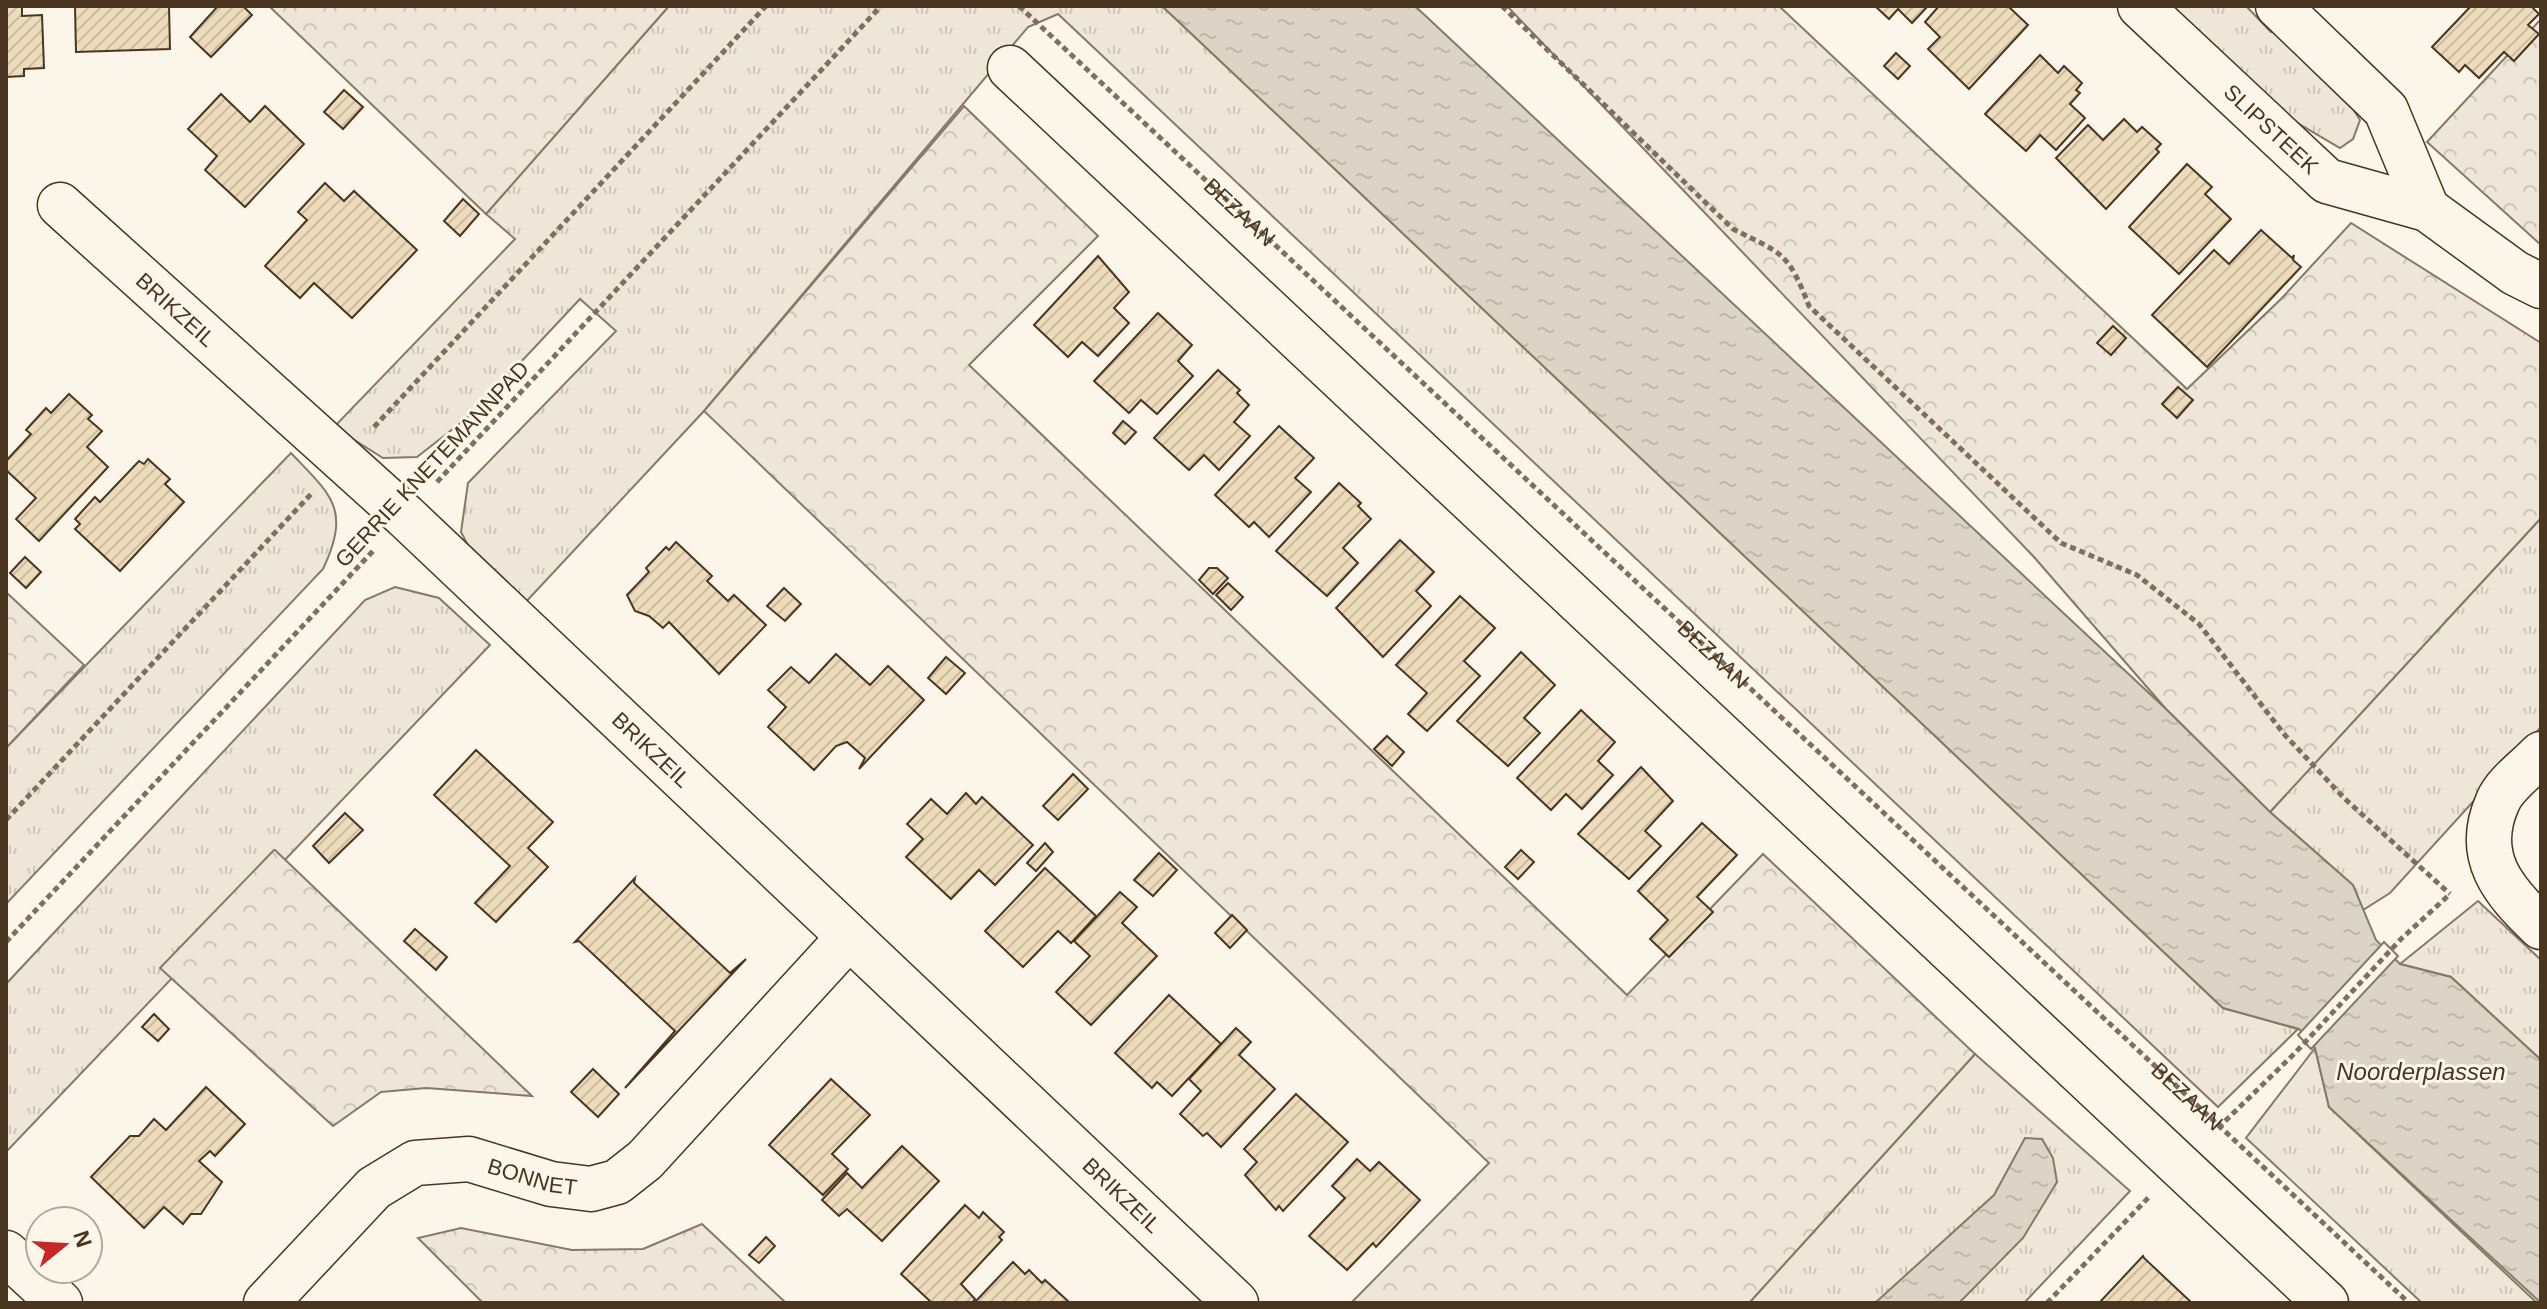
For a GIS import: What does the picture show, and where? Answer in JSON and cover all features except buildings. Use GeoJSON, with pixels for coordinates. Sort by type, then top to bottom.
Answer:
{"type":"FeatureCollection","features":[{"type":"Feature","properties":{"kind":"street","name":"SLIPSTEEK"},"geometry":{"type":"LineString","coordinates":[[2140,6],[2327,181],[2427,209],[2515,273],[2541,286]]}},
{"type":"Feature","properties":{"kind":"street"},"geometry":{"type":"LineString","coordinates":[[2278,6],[2386,110],[2427,209]]}},
{"type":"Feature","properties":{"kind":"street"},"geometry":{"type":"LineString","coordinates":[[1010,68],[2326,1303]]}},
{"type":"Feature","properties":{"kind":"street","name":"BRIKZEIL"},"geometry":{"type":"LineString","coordinates":[[60,205],[405,516],[1236,1303]]}},
{"type":"Feature","properties":{"kind":"street"},"geometry":{"type":"LineString","coordinates":[[2541,754],[2499,799],[2489,835],[2491,862],[2506,893],[2541,927]]}},
{"type":"Feature","properties":{"kind":"street","name":"BONNET"},"geometry":{"type":"LineString","coordinates":[[266,1303],[374,1188],[415,1163],[469,1159],[551,1184],[591,1189],[617,1182],[645,1160],[848,938]]}},
{"type":"Feature","properties":{"kind":"street"},"geometry":{"type":"LineString","coordinates":[[6,1253],[60,1303]]}},
{"type":"Feature","properties":{"kind":"path"},"geometry":{"type":"LineString","coordinates":[[6,820],[766,6]]}},
{"type":"Feature","properties":{"kind":"path","name":"GERRIE KNETEMANNPAD"},"geometry":{"type":"LineString","coordinates":[[6,942],[881,6]]}},
{"type":"Feature","properties":{"kind":"path","name":"BEZAAN"},"geometry":{"type":"LineString","coordinates":[[1019,6],[2409,1303]]}},
{"type":"Feature","properties":{"kind":"path"},"geometry":{"type":"LineString","coordinates":[[1502,6],[1733,229],[1776,251],[1794,266],[1809,306],[2061,543],[2137,575],[2199,624],[2284,734],[2345,799],[2450,894]]}},
{"type":"Feature","properties":{"kind":"path"},"geometry":{"type":"LineString","coordinates":[[2047,1303],[2180,1165],[2295,1053],[2401,939],[2491,862]]}},
{"type":"Feature","properties":{"kind":"green space"},"geometry":{"type":"Polygon","coordinates":[[[269,6],[669,6],[486,214],[269,6]]]}},
{"type":"Feature","properties":{"kind":"green space"},"geometry":{"type":"Polygon","coordinates":[[[669,6],[1162,6],[2223,1008],[2298,1029],[2218,1107],[1058,14],[1028,27],[704,411],[523,605],[471,551],[461,532],[468,483],[616,331],[580,299],[472,414],[417,457],[383,458],[334,427],[515,239],[486,214],[669,6]]]}},
{"type":"Feature","properties":{"kind":"green space"},"geometry":{"type":"Polygon","coordinates":[[[1507,6],[1779,6],[2187,389],[2281,299],[2351,223],[2541,343],[2541,518],[2270,812],[2166,709],[2034,557],[1507,6]]]}},
{"type":"Feature","properties":{"kind":"green space"},"geometry":{"type":"Polygon","coordinates":[[[2163,6],[2246,6],[2271,32],[2284,20],[2325,65],[2360,120],[2353,139],[2340,148],[2260,101],[2163,6]]]}},
{"type":"Feature","properties":{"kind":"green space"},"geometry":{"type":"Polygon","coordinates":[[[2541,19],[2541,245],[2427,142],[2541,19]]]}},
{"type":"Feature","properties":{"kind":"green space"},"geometry":{"type":"Polygon","coordinates":[[[964,106],[1098,236],[969,365],[1627,995],[1763,854],[1975,1054],[1749,1303],[1351,1303],[1489,1163],[704,411],[964,106]]]}},
{"type":"Feature","properties":{"kind":"green space"},"geometry":{"type":"Polygon","coordinates":[[[291,453],[327,493],[333,505],[336,532],[323,569],[6,904],[6,748],[291,453]]]}},
{"type":"Feature","properties":{"kind":"green space"},"geometry":{"type":"Polygon","coordinates":[[[2541,518],[2541,727],[2390,893],[2363,910],[2353,885],[2270,812],[2541,518]]]}},
{"type":"Feature","properties":{"kind":"green space"},"geometry":{"type":"Polygon","coordinates":[[[395,587],[439,598],[490,645],[6,1152],[6,984],[365,600],[395,587]]]}},
{"type":"Feature","properties":{"kind":"green space"},"geometry":{"type":"Polygon","coordinates":[[[6,592],[84,665],[6,748],[6,592]]]}},
{"type":"Feature","properties":{"kind":"green space"},"geometry":{"type":"Polygon","coordinates":[[[274,850],[532,1096],[426,1088],[381,1092],[333,1126],[160,968],[274,850]]]}},
{"type":"Feature","properties":{"kind":"green space"},"geometry":{"type":"Polygon","coordinates":[[[2478,901],[2541,960],[2541,1060],[2451,977],[2400,964],[2478,901]]]}},
{"type":"Feature","properties":{"kind":"green space"},"geometry":{"type":"Polygon","coordinates":[[[2315,1048],[2329,1107],[2537,1303],[2422,1303],[2246,1138],[2315,1048]]]}},
{"type":"Feature","properties":{"kind":"green space"},"geometry":{"type":"Polygon","coordinates":[[[1975,1054],[2130,1191],[2024,1303],[1749,1303],[1975,1054]]]}},
{"type":"Feature","properties":{"kind":"green space"},"geometry":{"type":"Polygon","coordinates":[[[702,1224],[786,1303],[483,1303],[418,1238],[461,1228],[572,1250],[643,1249],[702,1224]]]}},
{"type":"Feature","properties":{"kind":"water","name":"Noorderplassen"},"geometry":{"type":"Polygon","coordinates":[[[1162,6],[1415,6],[2166,709],[2270,812],[2353,885],[2376,940],[2400,964],[2451,977],[2541,1060],[2541,1303],[2329,1107],[2315,1048],[2299,1029],[2223,1008],[1162,6]]]}},
{"type":"Feature","properties":{"kind":"water"},"geometry":{"type":"Polygon","coordinates":[[[2025,1138],[2042,1139],[2053,1158],[2057,1182],[2023,1238],[1959,1303],[1875,1303],[1994,1195],[2025,1138]]]}},
{"type":"Feature","properties":{"kind":"pier"},"geometry":{"type":"Polygon","coordinates":[[[2384,942],[2398,956],[2311,1049],[2298,1035],[2384,942]]]}}]}
